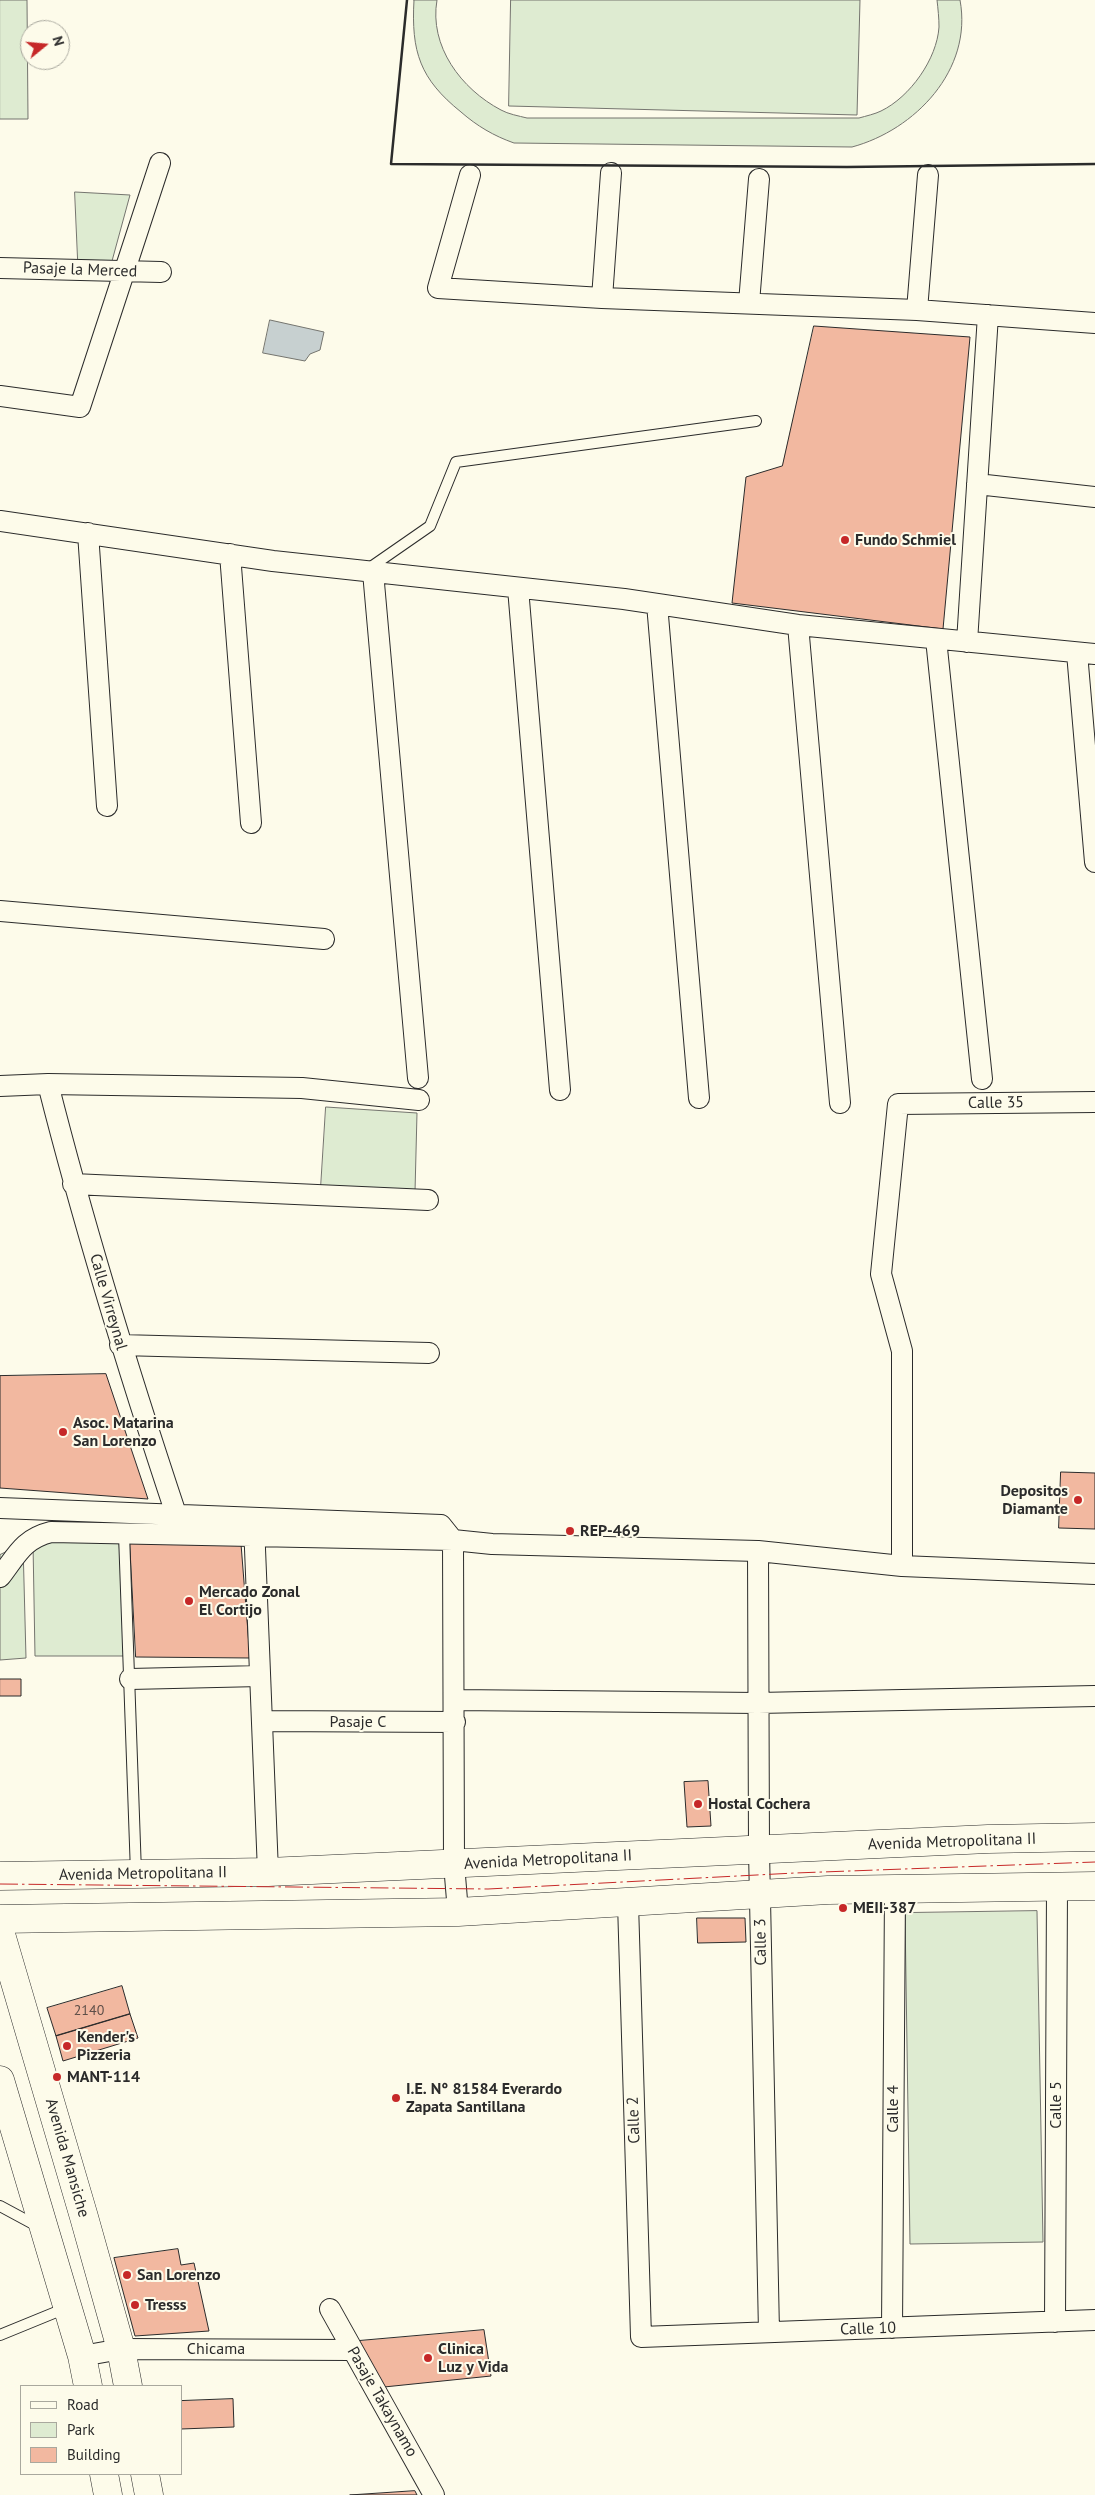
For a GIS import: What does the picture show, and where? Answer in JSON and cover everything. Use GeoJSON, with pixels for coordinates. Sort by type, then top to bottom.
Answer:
{"type":"FeatureCollection","features":[{"type":"Feature","properties":{"kind":"main road","name":"Avenida Metropolitana II"},"geometry":{"type":"LineString","coordinates":[[0,1876],[268,1872],[988,1839],[1095,1837]]}},
{"type":"Feature","properties":{"kind":"main road"},"geometry":{"type":"LineString","coordinates":[[0,1919],[458,1912],[760,1894],[1095,1886]]}},
{"type":"Feature","properties":{"kind":"main road","name":"Avenida Mansiche"},"geometry":{"type":"LineString","coordinates":[[0,1931],[84,2217],[121,2349],[128,2385]]}},
{"type":"Feature","properties":{"kind":"main road"},"geometry":{"type":"LineString","coordinates":[[0,2080],[82,2356],[88,2385]]}},
{"type":"Feature","properties":{"kind":"main road"},"geometry":{"type":"LineString","coordinates":[[44,2230],[84,2217]]}},
{"type":"Feature","properties":{"kind":"main road"},"geometry":{"type":"LineString","coordinates":[[104,2475],[108,2495]]}},
{"type":"Feature","properties":{"kind":"main road"},"geometry":{"type":"LineString","coordinates":[[145,2475],[149,2495]]}},
{"type":"Feature","properties":{"kind":"street"},"geometry":{"type":"LineString","coordinates":[[0,396],[80,407],[160,163]]}},
{"type":"Feature","properties":{"kind":"street"},"geometry":{"type":"LineString","coordinates":[[602,298],[611,173]]}},
{"type":"Feature","properties":{"kind":"street"},"geometry":{"type":"LineString","coordinates":[[470,175],[438,288],[602,298],[917,310],[1095,323]]}},
{"type":"Feature","properties":{"kind":"street"},"geometry":{"type":"LineString","coordinates":[[917,310],[928,175]]}},
{"type":"Feature","properties":{"kind":"street"},"geometry":{"type":"LineString","coordinates":[[749,303],[759,179]]}},
{"type":"Feature","properties":{"kind":"street","name":"Pasaje la Merced"},"geometry":{"type":"LineString","coordinates":[[0,268],[161,272]]}},
{"type":"Feature","properties":{"kind":"street"},"geometry":{"type":"LineString","coordinates":[[967,642],[988,315]]}},
{"type":"Feature","properties":{"kind":"street"},"geometry":{"type":"LineString","coordinates":[[977,484],[1095,497]]}},
{"type":"Feature","properties":{"kind":"street"},"geometry":{"type":"LineString","coordinates":[[0,521],[230,554],[657,604],[798,625],[1086,654],[1095,862]]}},
{"type":"Feature","properties":{"kind":"street"},"geometry":{"type":"LineString","coordinates":[[88,533],[107,806]]}},
{"type":"Feature","properties":{"kind":"street"},"geometry":{"type":"LineString","coordinates":[[230,554],[251,823]]}},
{"type":"Feature","properties":{"kind":"street"},"geometry":{"type":"LineString","coordinates":[[369,571],[418,1078]]}},
{"type":"Feature","properties":{"kind":"street"},"geometry":{"type":"LineString","coordinates":[[518,588],[560,1090]]}},
{"type":"Feature","properties":{"kind":"street"},"geometry":{"type":"LineString","coordinates":[[657,604],[699,1098]]}},
{"type":"Feature","properties":{"kind":"street"},"geometry":{"type":"LineString","coordinates":[[798,625],[840,1103]]}},
{"type":"Feature","properties":{"kind":"street"},"geometry":{"type":"LineString","coordinates":[[936,639],[982,1079]]}},
{"type":"Feature","properties":{"kind":"street"},"geometry":{"type":"LineString","coordinates":[[0,911],[324,939]]}},
{"type":"Feature","properties":{"kind":"street"},"geometry":{"type":"LineString","coordinates":[[0,1086],[48,1084],[302,1088],[419,1100]]}},
{"type":"Feature","properties":{"kind":"street","name":"Calle Virreynal"},"geometry":{"type":"LineString","coordinates":[[48,1084],[73,1184],[120,1345],[177,1516]]}},
{"type":"Feature","properties":{"kind":"street","name":"Calle 35"},"geometry":{"type":"LineString","coordinates":[[902,1566],[902,1351],[881,1274],[898,1104],[1095,1102]]}},
{"type":"Feature","properties":{"kind":"street"},"geometry":{"type":"LineString","coordinates":[[73,1184],[428,1200]]}},
{"type":"Feature","properties":{"kind":"street"},"geometry":{"type":"LineString","coordinates":[[120,1345],[429,1353]]}},
{"type":"Feature","properties":{"kind":"street"},"geometry":{"type":"LineString","coordinates":[[0,1508],[177,1516],[254,1528],[492,1544],[758,1551],[902,1566],[1095,1574]]}},
{"type":"Feature","properties":{"kind":"street"},"geometry":{"type":"LineString","coordinates":[[0,1577],[25,1545],[36,1536],[51,1532],[124,1534],[254,1528]]}},
{"type":"Feature","properties":{"kind":"street"},"geometry":{"type":"LineString","coordinates":[[254,1528],[268,1872]]}},
{"type":"Feature","properties":{"kind":"street"},"geometry":{"type":"LineString","coordinates":[[453,1540],[455,1700],[454,1864],[458,1912]]}},
{"type":"Feature","properties":{"kind":"street","name":"Calle 3"},"geometry":{"type":"LineString","coordinates":[[758,1551],[758,1851],[769,2332]]}},
{"type":"Feature","properties":{"kind":"street"},"geometry":{"type":"LineString","coordinates":[[130,1679],[260,1676]]}},
{"type":"Feature","properties":{"kind":"street"},"geometry":{"type":"LineString","coordinates":[[455,1700],[758,1703],[1095,1696]]}},
{"type":"Feature","properties":{"kind":"street","name":"Pasaje C"},"geometry":{"type":"LineString","coordinates":[[262,1721],[455,1722]]}},
{"type":"Feature","properties":{"kind":"street","name":"Calle 5"},"geometry":{"type":"LineString","coordinates":[[1055,2322],[1057,1888]]}},
{"type":"Feature","properties":{"kind":"street","name":"Calle 4"},"geometry":{"type":"LineString","coordinates":[[892,2328],[895,1890]]}},
{"type":"Feature","properties":{"kind":"street","name":"Calle 2"},"geometry":{"type":"LineString","coordinates":[[628,1903],[641,2337]]}},
{"type":"Feature","properties":{"kind":"street","name":"Pasaje Takaynamo"},"geometry":{"type":"LineString","coordinates":[[330,2309],[351,2350],[434,2495]]}},
{"type":"Feature","properties":{"kind":"street","name":"Calle 10"},"geometry":{"type":"LineString","coordinates":[[641,2337],[1095,2320]]}},
{"type":"Feature","properties":{"kind":"street","name":"Chicama"},"geometry":{"type":"LineString","coordinates":[[82,2356],[121,2349],[351,2350]]}},
{"type":"Feature","properties":{"kind":"lane"},"geometry":{"type":"LineString","coordinates":[[369,571],[430,526],[456,462],[756,421]]}},
{"type":"Feature","properties":{"kind":"lane"},"geometry":{"type":"LineString","coordinates":[[124,1534],[136,1874]]}},
{"type":"Feature","properties":{"kind":"lane"},"geometry":{"type":"LineString","coordinates":[[0,2206],[44,2230]]}},
{"type":"Feature","properties":{"kind":"lane"},"geometry":{"type":"LineString","coordinates":[[0,2335],[67,2308]]}},
{"type":"Feature","properties":{"kind":"green space"},"geometry":{"type":"Polygon","coordinates":[[[0,0],[27,0],[27,20],[20,20],[20,70],[28,70],[28,119],[0,119],[0,0]]]}},
{"type":"Feature","properties":{"kind":"green space"},"geometry":{"type":"Polygon","coordinates":[[[414,0],[437,0],[438,34],[443,49],[461,78],[486,101],[510,114],[527,118],[859,118],[879,112],[892,105],[912,87],[920,76],[933,52],[937,39],[939,17],[937,0],[960,0],[962,26],[957,50],[948,73],[934,93],[917,111],[897,127],[875,139],[852,147],[514,143],[493,134],[467,117],[447,100],[427,76],[421,63],[414,35],[414,0]]]}},
{"type":"Feature","properties":{"kind":"green space"},"geometry":{"type":"Polygon","coordinates":[[[511,0],[860,0],[857,115],[509,106],[511,0]]]}},
{"type":"Feature","properties":{"kind":"green space"},"geometry":{"type":"Polygon","coordinates":[[[75,192],[130,195],[112,261],[78,260],[75,192]]]}},
{"type":"Feature","properties":{"kind":"green space"},"geometry":{"type":"Polygon","coordinates":[[[326,1107],[417,1113],[415,1192],[321,1187],[326,1107]]]}},
{"type":"Feature","properties":{"kind":"green space"},"geometry":{"type":"Polygon","coordinates":[[[119,1541],[126,1656],[35,1656],[33,1543],[119,1541]]]}},
{"type":"Feature","properties":{"kind":"green space"},"geometry":{"type":"Polygon","coordinates":[[[23,1544],[26,1658],[0,1660],[0,1555],[23,1544]]]}},
{"type":"Feature","properties":{"kind":"green space"},"geometry":{"type":"Polygon","coordinates":[[[1037,1911],[1043,2242],[910,2244],[905,1913],[1037,1911]]]}},
{"type":"Feature","properties":{"kind":"shaded area"},"geometry":{"type":"Polygon","coordinates":[[[270,320],[324,332],[320,350],[310,354],[305,361],[263,353],[270,320]]]}},
{"type":"Feature","properties":{"kind":"building","name":"Fundo Schmiel"},"geometry":{"type":"Polygon","coordinates":[[[814,326],[970,337],[943,629],[732,603],[746,477],[782,466],[814,326]]]}},
{"type":"Feature","properties":{"kind":"building","name":"Asoc. Matarina San Lorenzo"},"geometry":{"type":"Polygon","coordinates":[[[106,1374],[148,1499],[0,1488],[0,1376],[106,1374]]]}},
{"type":"Feature","properties":{"kind":"building","name":"Depositos Diamante"},"geometry":{"type":"Polygon","coordinates":[[[1061,1472],[1095,1473],[1095,1529],[1059,1528],[1061,1472]]]}},
{"type":"Feature","properties":{"kind":"building","name":"Mercado Zonal El Cortijo"},"geometry":{"type":"Polygon","coordinates":[[[130,1542],[241,1544],[250,1658],[136,1657],[130,1542]]]}},
{"type":"Feature","properties":{"kind":"building"},"geometry":{"type":"Polygon","coordinates":[[[0,1679],[21,1679],[21,1696],[0,1696],[0,1679]]]}},
{"type":"Feature","properties":{"kind":"building","name":"Hostal Cochera"},"geometry":{"type":"Polygon","coordinates":[[[708,1781],[711,1826],[687,1827],[684,1782],[708,1781]]]}},
{"type":"Feature","properties":{"kind":"building"},"geometry":{"type":"Polygon","coordinates":[[[697,1918],[745,1918],[746,1942],[698,1943],[697,1918]]]}},
{"type":"Feature","properties":{"kind":"building"},"geometry":{"type":"Polygon","coordinates":[[[122,1986],[130,2014],[56,2036],[47,2008],[122,1986]]]}},
{"type":"Feature","properties":{"kind":"building"},"geometry":{"type":"Polygon","coordinates":[[[130,2014],[138,2038],[63,2061],[56,2036],[130,2014]]]}},
{"type":"Feature","properties":{"kind":"building"},"geometry":{"type":"Polygon","coordinates":[[[178,2249],[181,2265],[194,2263],[209,2331],[135,2336],[114,2258],[178,2249]]]}},
{"type":"Feature","properties":{"kind":"building","name":"Clinica Luz y Vida"},"geometry":{"type":"Polygon","coordinates":[[[484,2330],[491,2376],[384,2387],[358,2341],[484,2330]]]}},
{"type":"Feature","properties":{"kind":"building"},"geometry":{"type":"Polygon","coordinates":[[[233,2399],[234,2427],[182,2429],[182,2401],[233,2399]]]}},
{"type":"Feature","properties":{"kind":"building"},"geometry":{"type":"Polygon","coordinates":[[[415,2491],[417,2495],[350,2495],[415,2491]]]}},
{"type":"Feature","properties":{"kind":"wall"},"geometry":{"type":"LineString","coordinates":[[407,0],[391,164],[847,167],[1095,164]]}},
{"type":"Feature","properties":{"kind":"power"},"geometry":{"type":"LineString","coordinates":[[0,1884],[488,1889],[795,1873],[1095,1862]]}},
{"type":"Feature","properties":{"kind":"place","name":"Fundo Schmiel"},"geometry":{"type":"Point","coordinates":[845,540]}},
{"type":"Feature","properties":{"kind":"place","name":"Asoc. Matarina San Lorenzo"},"geometry":{"type":"Point","coordinates":[63,1432]}},
{"type":"Feature","properties":{"kind":"place","name":"Depositos Diamante"},"geometry":{"type":"Point","coordinates":[1078,1500]}},
{"type":"Feature","properties":{"kind":"place","name":"REP-469"},"geometry":{"type":"Point","coordinates":[570,1531]}},
{"type":"Feature","properties":{"kind":"place","name":"Mercado Zonal El Cortijo"},"geometry":{"type":"Point","coordinates":[189,1601]}},
{"type":"Feature","properties":{"kind":"place","name":"Hostal Cochera"},"geometry":{"type":"Point","coordinates":[698,1804]}},
{"type":"Feature","properties":{"kind":"place","name":"MEII-387"},"geometry":{"type":"Point","coordinates":[843,1908]}},
{"type":"Feature","properties":{"kind":"place","name":"Kender's Pizzeria"},"geometry":{"type":"Point","coordinates":[67,2046]}},
{"type":"Feature","properties":{"kind":"place","name":"MANT-114"},"geometry":{"type":"Point","coordinates":[57,2077]}},
{"type":"Feature","properties":{"kind":"place","name":"I.E. N° 81584 Everardo Zapata Santillana"},"geometry":{"type":"Point","coordinates":[396,2098]}},
{"type":"Feature","properties":{"kind":"place","name":"San Lorenzo"},"geometry":{"type":"Point","coordinates":[127,2275]}},
{"type":"Feature","properties":{"kind":"place","name":"Tresss"},"geometry":{"type":"Point","coordinates":[135,2305]}},
{"type":"Feature","properties":{"kind":"place","name":"Clinica Luz y Vida"},"geometry":{"type":"Point","coordinates":[428,2358]}}]}
